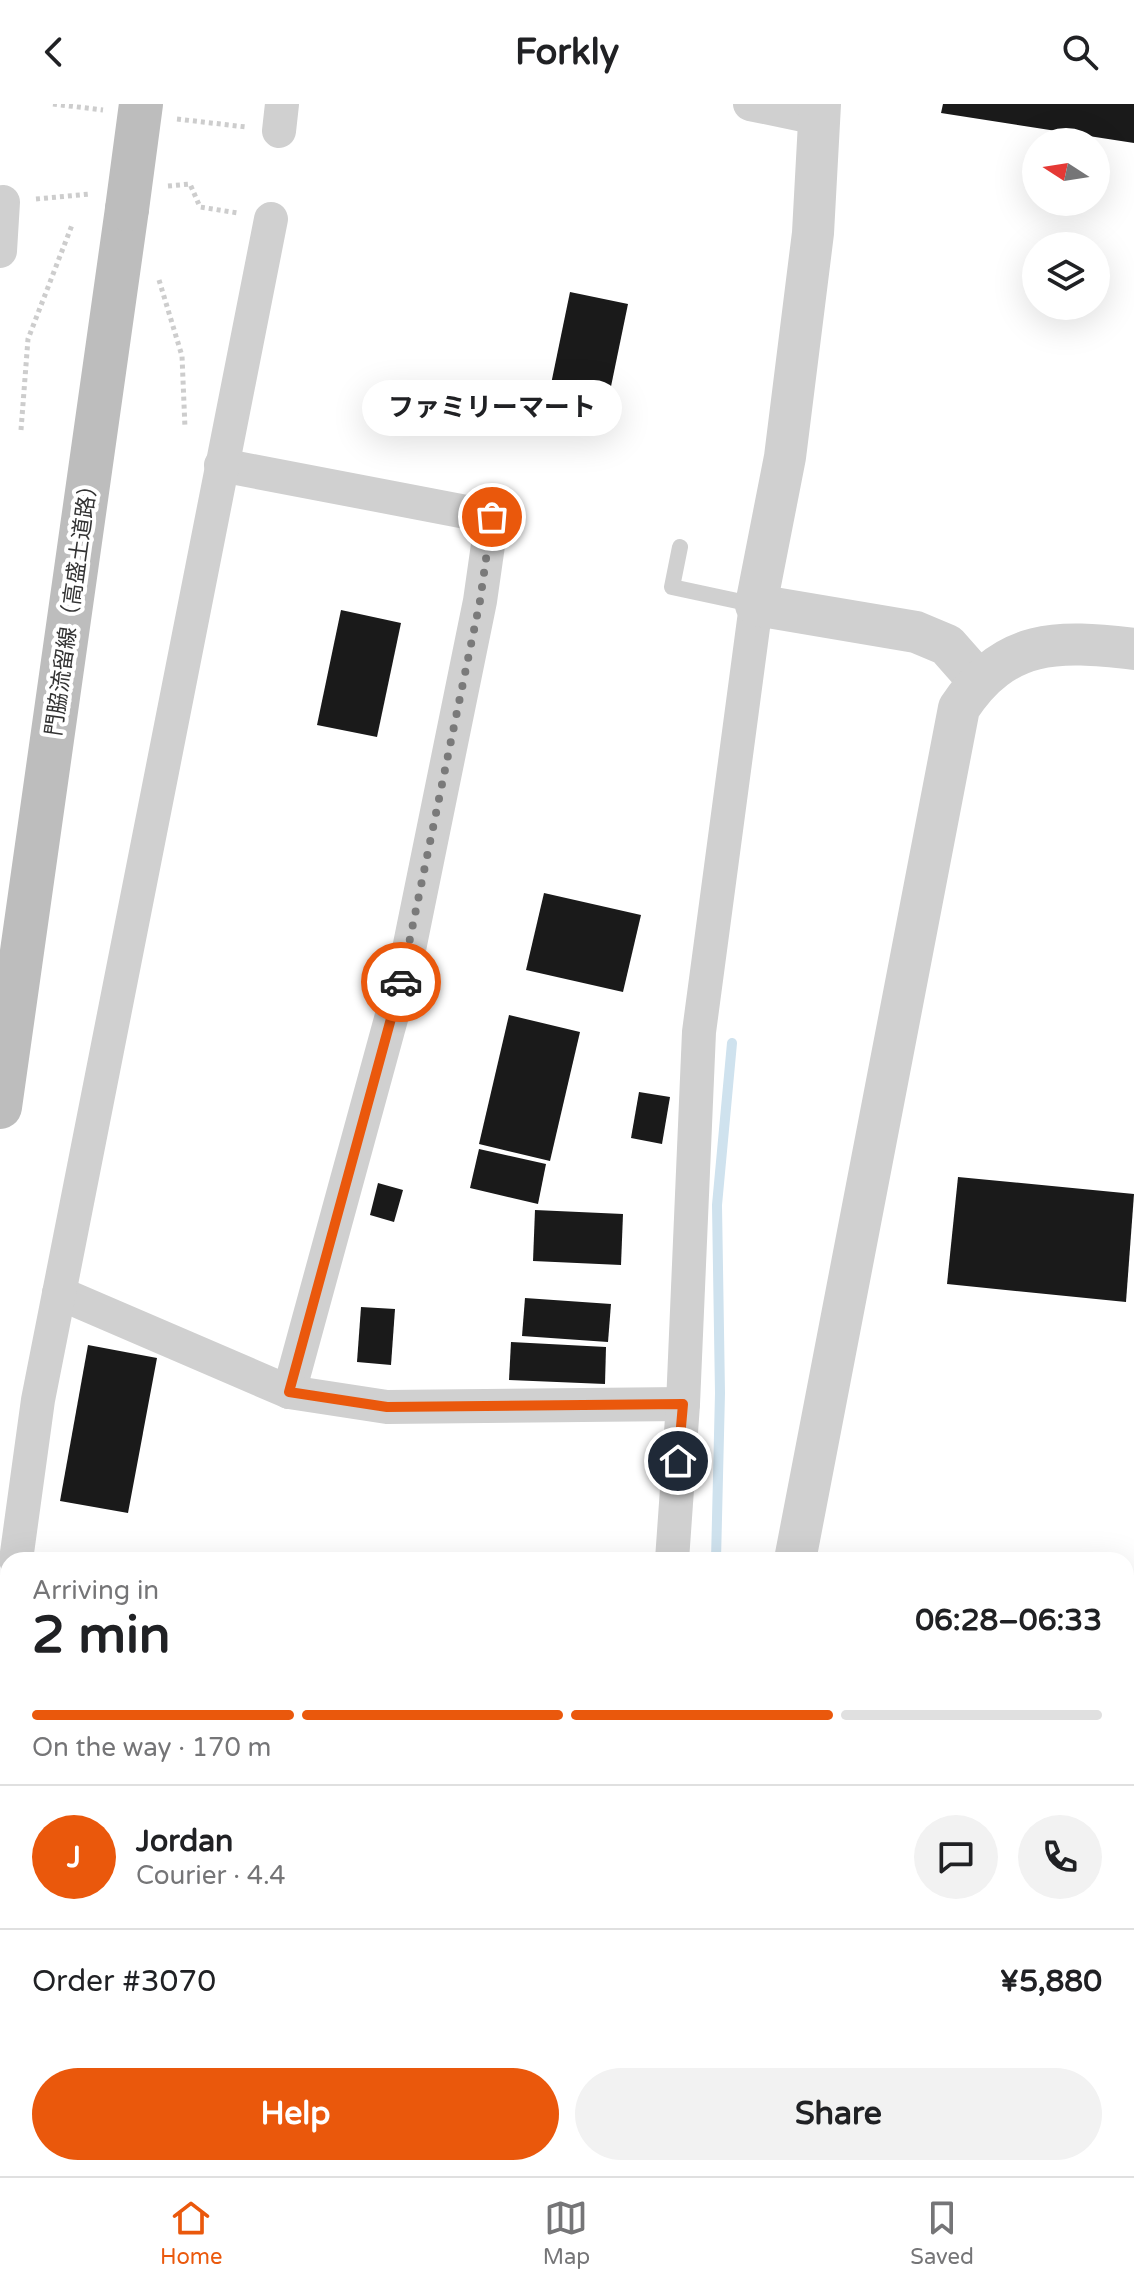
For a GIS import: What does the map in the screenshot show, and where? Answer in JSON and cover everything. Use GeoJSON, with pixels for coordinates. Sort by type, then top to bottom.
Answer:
{"type":"FeatureCollection","features":[{"type":"Feature","properties":{"kind":"main road","name":"門脇流留線（高盛土道路）"},"geometry":{"type":"LineString","coordinates":[[0,1107],[141,104]]}},
{"type":"Feature","properties":{"kind":"street"},"geometry":{"type":"LineString","coordinates":[[673,1552],[683,1404],[699,1032],[756,605],[785,457],[813,233],[819,111],[750,104]]}},
{"type":"Feature","properties":{"kind":"street"},"geometry":{"type":"LineString","coordinates":[[0,251],[3,202]]}},
{"type":"Feature","properties":{"kind":"street"},"geometry":{"type":"LineString","coordinates":[[17,1552],[38,1400],[271,219]]}},
{"type":"Feature","properties":{"kind":"street"},"geometry":{"type":"LineString","coordinates":[[221,465],[492,517],[480,601],[406,964],[289,1392]]}},
{"type":"Feature","properties":{"kind":"street"},"geometry":{"type":"LineString","coordinates":[[756,605],[916,632],[947,645],[977,679]]}},
{"type":"Feature","properties":{"kind":"street"},"geometry":{"type":"LineString","coordinates":[[797,1552],[959,708],[977,679],[1012,655],[1039,648],[1095,645],[1134,649]]}},
{"type":"Feature","properties":{"kind":"street"},"geometry":{"type":"LineString","coordinates":[[59,1293],[289,1392],[387,1407],[683,1404]]}},
{"type":"Feature","properties":{"kind":"lane"},"geometry":{"type":"LineString","coordinates":[[680,547],[672,587],[756,605]]}},
{"type":"Feature","properties":{"kind":"path"},"geometry":{"type":"LineString","coordinates":[[21,430],[28,339],[72,225]]}},
{"type":"Feature","properties":{"kind":"path"},"geometry":{"type":"LineString","coordinates":[[156,271],[182,356],[185,428]]}},
{"type":"Feature","properties":{"kind":"building"},"geometry":{"type":"Polygon","coordinates":[[[943,104],[1134,104],[1134,143],[1110,139],[1110,128],[1038,128],[941,113],[943,104]]]}},
{"type":"Feature","properties":{"kind":"building"},"geometry":{"type":"Polygon","coordinates":[[[570,292],[628,304],[608,401],[550,389],[570,292]]]}},
{"type":"Feature","properties":{"kind":"building"},"geometry":{"type":"Polygon","coordinates":[[[341,610],[401,623],[377,737],[317,725],[341,610]]]}},
{"type":"Feature","properties":{"kind":"building"},"geometry":{"type":"Polygon","coordinates":[[[544,893],[641,915],[623,992],[526,970],[544,893]]]}},
{"type":"Feature","properties":{"kind":"building"},"geometry":{"type":"Polygon","coordinates":[[[509,1015],[580,1032],[550,1161],[479,1144],[509,1015]]]}},
{"type":"Feature","properties":{"kind":"building"},"geometry":{"type":"Polygon","coordinates":[[[639,1092],[670,1097],[662,1144],[631,1138],[639,1092]]]}},
{"type":"Feature","properties":{"kind":"building"},"geometry":{"type":"Polygon","coordinates":[[[479,1149],[546,1164],[538,1204],[470,1188],[479,1149]]]}},
{"type":"Feature","properties":{"kind":"building"},"geometry":{"type":"Polygon","coordinates":[[[958,1177],[1134,1194],[1126,1302],[947,1284],[958,1177]]]}},
{"type":"Feature","properties":{"kind":"building"},"geometry":{"type":"Polygon","coordinates":[[[378,1183],[403,1190],[394,1222],[370,1215],[378,1183]]]}},
{"type":"Feature","properties":{"kind":"building"},"geometry":{"type":"Polygon","coordinates":[[[535,1210],[623,1214],[621,1265],[533,1261],[535,1210]]]}},
{"type":"Feature","properties":{"kind":"building"},"geometry":{"type":"Polygon","coordinates":[[[525,1298],[611,1304],[608,1342],[522,1336],[525,1298]]]}},
{"type":"Feature","properties":{"kind":"building"},"geometry":{"type":"Polygon","coordinates":[[[361,1307],[395,1309],[391,1365],[357,1362],[361,1307]]]}},
{"type":"Feature","properties":{"kind":"building"},"geometry":{"type":"Polygon","coordinates":[[[511,1342],[606,1347],[605,1384],[509,1380],[511,1342]]]}},
{"type":"Feature","properties":{"kind":"building"},"geometry":{"type":"Polygon","coordinates":[[[88,1345],[157,1358],[128,1513],[60,1501],[88,1345]]]}},
{"type":"Feature","properties":{"kind":"waterway"},"geometry":{"type":"LineString","coordinates":[[716,1552],[720,1393],[717,1205],[732,1043]]}},
{"type":"Feature","properties":{"kind":"way so far"},"geometry":{"type":"LineString","coordinates":[[401,982],[480,601],[492,517]]}},
{"type":"Feature","properties":{"kind":"place","name":"ファミリーマート"},"geometry":{"type":"Point","coordinates":[492,517]}},
{"type":"Feature","properties":{"kind":"route"},"geometry":{"type":"LineString","coordinates":[[401,982],[289,1392],[387,1407],[683,1404],[678,1461]]}}]}
